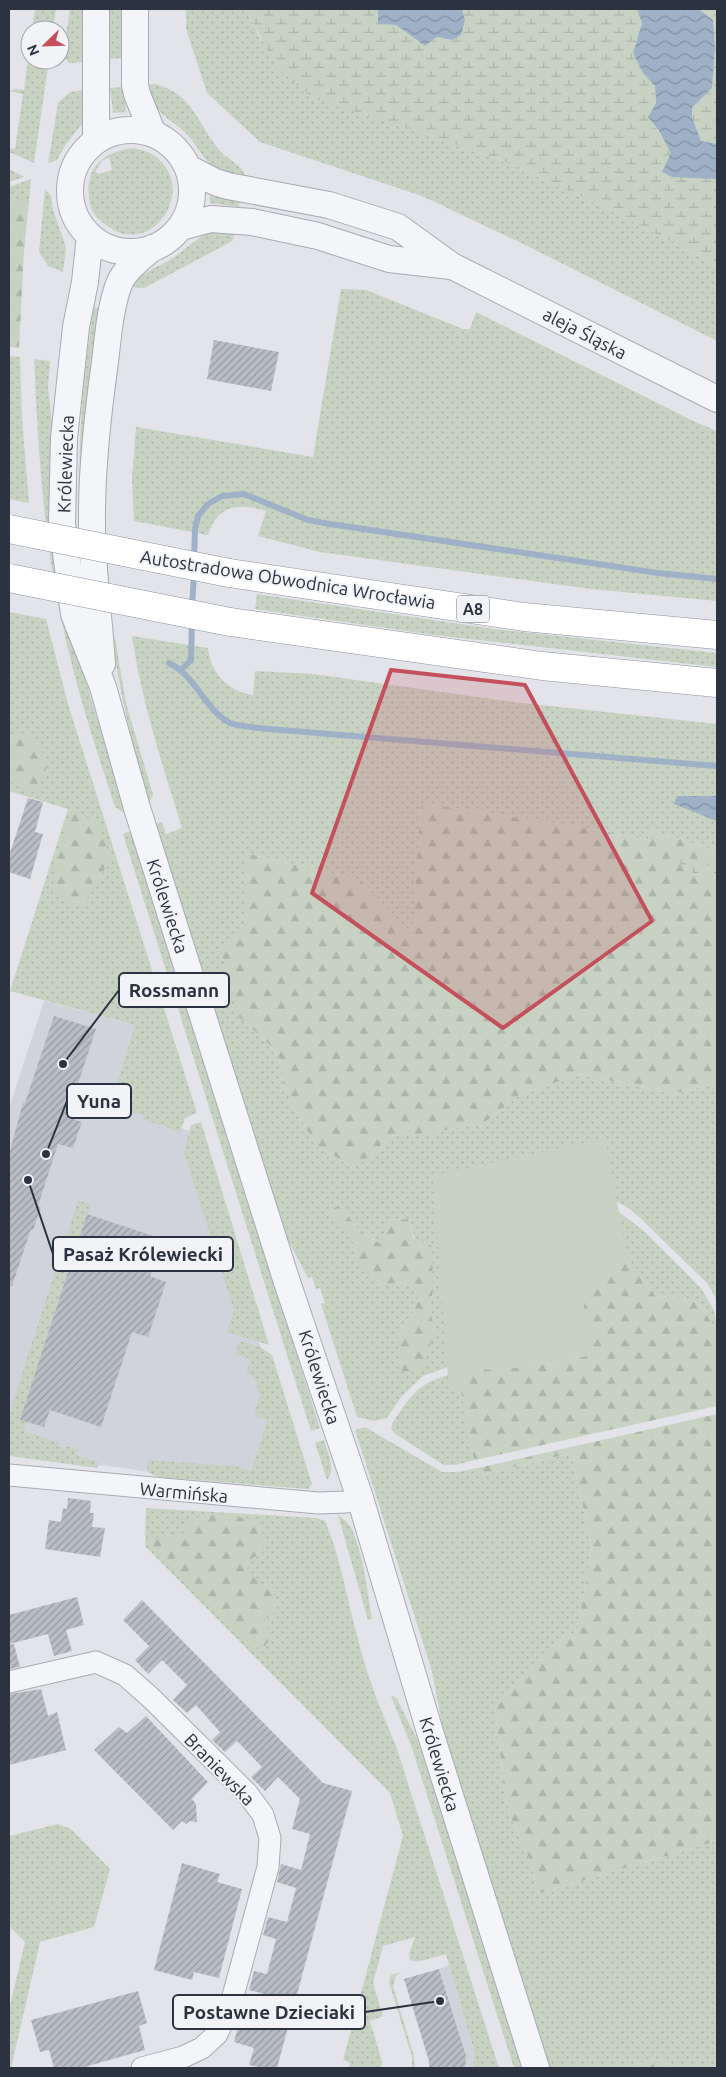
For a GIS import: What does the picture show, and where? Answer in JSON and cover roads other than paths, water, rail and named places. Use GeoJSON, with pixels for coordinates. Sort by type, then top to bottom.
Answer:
{"type":"FeatureCollection","features":[{"type":"Feature","properties":{"kind":"highway","name":"Autostradowa Obwodnica Wrocławia"},"geometry":{"type":"LineString","coordinates":[[9,529],[229,573],[524,617],[717,635]]}},
{"type":"Feature","properties":{"kind":"highway"},"geometry":{"type":"LineString","coordinates":[[9,578],[230,622],[542,666],[717,683]]}},
{"type":"Feature","properties":{"kind":"street"},"geometry":{"type":"LineString","coordinates":[[96,9],[96,140]]}},
{"type":"Feature","properties":{"kind":"street"},"geometry":{"type":"LineString","coordinates":[[135,9],[135,85],[153,134]]}},
{"type":"Feature","properties":{"kind":"street"},"geometry":{"type":"LineString","coordinates":[[134,130],[153,134],[168,142],[188,168],[192,188],[190,208],[181,227],[168,240],[152,248],[130,252],[109,248],[90,236],[80,224],[73,210],[70,195],[71,180],[76,164],[84,151],[96,140],[114,132],[134,130]]}},
{"type":"Feature","properties":{"kind":"street","name":"aleja Śląska"},"geometry":{"type":"LineString","coordinates":[[188,168],[215,182],[228,186],[328,205],[398,227],[452,266],[717,399]]}},
{"type":"Feature","properties":{"kind":"street","name":"aleja Śląska"},"geometry":{"type":"LineString","coordinates":[[181,227],[211,219],[252,222],[318,236],[389,258],[452,266]]}},
{"type":"Feature","properties":{"kind":"street","name":"Królewiecka"},"geometry":{"type":"LineString","coordinates":[[90,236],[85,282],[76,327],[64,438],[62,523],[74,614],[103,687],[137,808],[287,1282],[360,1498],[430,1732],[536,2068]]}},
{"type":"Feature","properties":{"kind":"street","name":"Królewiecka"},"geometry":{"type":"LineString","coordinates":[[103,687],[99,613],[94,585],[92,514],[102,382],[110,325],[119,284],[132,265],[152,248]]}},
{"type":"Feature","properties":{"kind":"street","name":"Warmińska"},"geometry":{"type":"LineString","coordinates":[[9,1476],[318,1503],[346,1502],[360,1498]]}},
{"type":"Feature","properties":{"kind":"street","name":"Braniewska"},"geometry":{"type":"LineString","coordinates":[[9,1682],[96,1662],[125,1675],[247,1792],[263,1815],[270,1838],[268,1867],[230,2007],[217,2034],[202,2048],[183,2057],[142,2068]]}},
{"type":"Feature","properties":{"kind":"water"},"geometry":{"type":"Polygon","coordinates":[[[378,9],[462,9],[465,20],[461,35],[452,40],[437,37],[425,46],[396,25],[378,24],[378,9]]]}},
{"type":"Feature","properties":{"kind":"water"},"geometry":{"type":"Polygon","coordinates":[[[637,9],[699,9],[713,20],[715,48],[712,88],[692,108],[692,117],[701,141],[717,144],[717,179],[672,177],[662,172],[671,153],[659,131],[648,117],[656,103],[655,86],[643,73],[633,53],[642,23],[637,9]]]}},
{"type":"Feature","properties":{"kind":"water"},"geometry":{"type":"Polygon","coordinates":[[[677,796],[717,796],[717,821],[674,804],[677,796]]]}},
{"type":"Feature","properties":{"kind":"waterway"},"geometry":{"type":"LineString","coordinates":[[194,560],[195,529],[198,516],[208,504],[222,496],[244,494],[308,520],[330,524],[658,573],[717,579]]}},
{"type":"Feature","properties":{"kind":"waterway"},"geometry":{"type":"LineString","coordinates":[[192,608],[194,573]]}},
{"type":"Feature","properties":{"kind":"waterway"},"geometry":{"type":"LineString","coordinates":[[182,669],[191,660],[192,620]]}},
{"type":"Feature","properties":{"kind":"waterway"},"geometry":{"type":"LineString","coordinates":[[169,663],[194,684],[221,717],[230,723],[240,726],[717,766]]}},
{"type":"Feature","properties":{"kind":"place","name":"Rossmann"},"geometry":{"type":"Point","coordinates":[63,1064]}},
{"type":"Feature","properties":{"kind":"place","name":"Yuna"},"geometry":{"type":"Point","coordinates":[46,1154]}},
{"type":"Feature","properties":{"kind":"place","name":"Pasaż Królewiecki"},"geometry":{"type":"Point","coordinates":[28,1180]}},
{"type":"Feature","properties":{"kind":"place","name":"Postawne Dzieciaki"},"geometry":{"type":"Point","coordinates":[440,2001]}}]}
